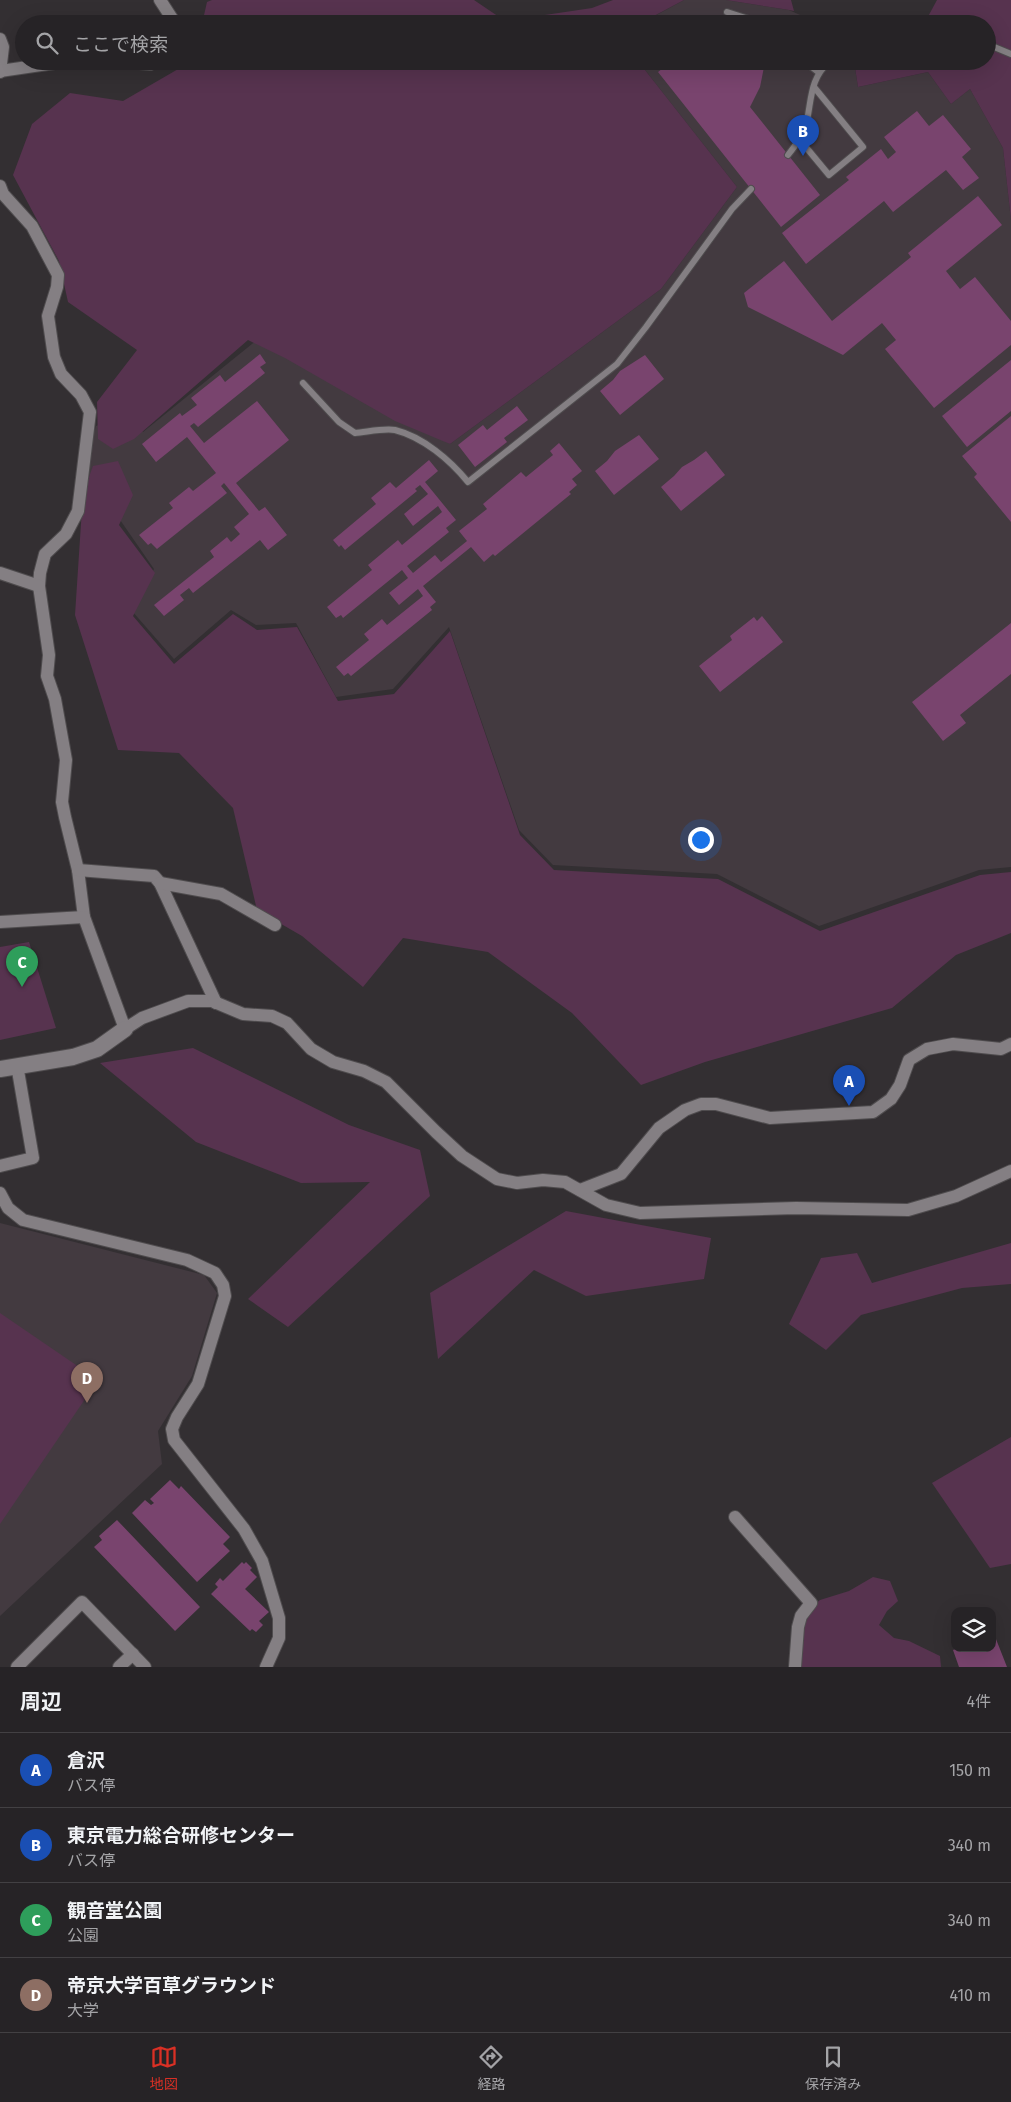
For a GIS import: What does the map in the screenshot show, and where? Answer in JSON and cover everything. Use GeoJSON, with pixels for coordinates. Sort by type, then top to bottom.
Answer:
{"type":"FeatureCollection","features":[{"type":"Feature","properties":{"kind":"street"},"geometry":{"type":"LineString","coordinates":[[160,0],[170,15]]}},
{"type":"Feature","properties":{"kind":"street"},"geometry":{"type":"LineString","coordinates":[[0,39],[3,47],[0,71],[15,69]]}},
{"type":"Feature","properties":{"kind":"street"},"geometry":{"type":"LineString","coordinates":[[0,186],[3,194],[32,226],[58,275],[57,287],[48,316],[54,357],[61,374],[81,395],[90,412],[78,510],[66,534],[45,554],[39,586],[49,655],[47,676],[55,699],[66,760],[62,802],[78,870],[84,917],[125,1029]]}},
{"type":"Feature","properties":{"kind":"street"},"geometry":{"type":"LineString","coordinates":[[0,573],[39,586]]}},
{"type":"Feature","properties":{"kind":"street"},"geometry":{"type":"LineString","coordinates":[[78,870],[154,876],[160,883],[216,1003]]}},
{"type":"Feature","properties":{"kind":"street"},"geometry":{"type":"LineString","coordinates":[[160,883],[221,894],[275,926]]}},
{"type":"Feature","properties":{"kind":"street"},"geometry":{"type":"LineString","coordinates":[[0,922],[84,917]]}},
{"type":"Feature","properties":{"kind":"street"},"geometry":{"type":"LineString","coordinates":[[0,1069],[73,1057],[98,1049],[142,1018],[188,1001],[216,1003],[243,1014],[272,1016],[287,1023],[312,1049],[333,1062],[364,1071],[386,1082],[462,1156],[497,1179],[517,1183],[543,1180],[565,1182],[606,1205],[640,1213],[796,1208],[908,1210],[956,1196],[1011,1171]]}},
{"type":"Feature","properties":{"kind":"street"},"geometry":{"type":"LineString","coordinates":[[580,1190],[622,1174],[659,1128],[684,1110],[701,1104],[716,1104],[770,1118],[873,1112],[891,1100],[900,1085],[909,1060],[927,1049],[953,1044],[1001,1049],[1011,1044]]}},
{"type":"Feature","properties":{"kind":"street"},"geometry":{"type":"LineString","coordinates":[[0,1166],[33,1158],[18,1065]]}},
{"type":"Feature","properties":{"kind":"street"},"geometry":{"type":"LineString","coordinates":[[0,1193],[8,1208],[22,1220],[187,1260],[215,1273],[223,1285],[225,1296],[198,1384],[177,1417],[172,1429],[174,1440],[244,1529],[262,1561],[279,1618],[279,1638],[266,1667]]}},
{"type":"Feature","properties":{"kind":"street"},"geometry":{"type":"LineString","coordinates":[[735,1517],[811,1603],[801,1616],[798,1627],[795,1667]]}},
{"type":"Feature","properties":{"kind":"street"},"geometry":{"type":"LineString","coordinates":[[17,1667],[82,1602],[145,1667]]}},
{"type":"Feature","properties":{"kind":"street"},"geometry":{"type":"LineString","coordinates":[[119,1667],[133,1654]]}},
{"type":"Feature","properties":{"kind":"lane"},"geometry":{"type":"LineString","coordinates":[[727,12],[736,15]]}},
{"type":"Feature","properties":{"kind":"lane"},"geometry":{"type":"LineString","coordinates":[[996,48],[1011,54]]}},
{"type":"Feature","properties":{"kind":"lane"},"geometry":{"type":"LineString","coordinates":[[788,155],[800,140],[805,126],[818,72],[815,70]]}},
{"type":"Feature","properties":{"kind":"lane"},"geometry":{"type":"LineString","coordinates":[[800,140],[829,175],[863,147],[814,87]]}},
{"type":"Feature","properties":{"kind":"lane"},"geometry":{"type":"LineString","coordinates":[[304,384],[339,422],[356,433],[394,430],[427,444],[453,464],[468,482],[617,364],[732,209],[751,189]]}},
{"type":"Feature","properties":{"kind":"shaded area"},"geometry":{"type":"Polygon","coordinates":[[[212,0],[474,0],[496,15],[204,15],[207,2],[212,0]]]}},
{"type":"Feature","properties":{"kind":"shaded area"},"geometry":{"type":"Polygon","coordinates":[[[613,0],[684,0],[656,15],[545,15],[592,8],[613,0]]]}},
{"type":"Feature","properties":{"kind":"shaded area"},"geometry":{"type":"Polygon","coordinates":[[[684,0],[726,0],[789,10],[800,15],[656,15],[684,0]]]}},
{"type":"Feature","properties":{"kind":"shaded area"},"geometry":{"type":"Polygon","coordinates":[[[726,0],[791,0],[794,11],[789,10],[726,0]]]}},
{"type":"Feature","properties":{"kind":"shaded area"},"geometry":{"type":"Polygon","coordinates":[[[937,0],[1011,0],[1011,220],[1003,148],[970,89],[951,104],[928,72],[858,87],[855,70],[996,70],[996,15],[929,15],[937,0]]]}},
{"type":"Feature","properties":{"kind":"shaded area"},"geometry":{"type":"Polygon","coordinates":[[[176,70],[645,70],[737,187],[661,289],[450,444],[395,421],[285,358],[248,340],[134,439],[113,449],[98,439],[97,402],[137,350],[68,302],[59,261],[13,175],[32,124],[70,93],[123,101],[176,70]]]}},
{"type":"Feature","properties":{"kind":"shaded area"},"geometry":{"type":"Polygon","coordinates":[[[645,70],[855,70],[858,87],[928,72],[951,104],[970,89],[1003,148],[1011,220],[1011,867],[979,870],[819,926],[717,874],[553,865],[519,830],[449,627],[393,689],[336,697],[296,623],[256,625],[231,610],[174,659],[132,611],[154,569],[87,472],[89,445],[96,426],[124,414],[143,432],[263,335],[450,444],[661,289],[737,187],[645,70]]]}},
{"type":"Feature","properties":{"kind":"shaded area"},"geometry":{"type":"Polygon","coordinates":[[[118,461],[133,495],[119,525],[155,573],[133,616],[174,664],[233,614],[257,630],[297,627],[338,701],[394,694],[450,631],[520,835],[554,870],[718,879],[820,931],[980,875],[1011,872],[1011,933],[956,955],[892,1008],[705,1062],[641,1085],[572,1013],[488,952],[403,938],[363,987],[302,936],[257,910],[233,808],[179,753],[118,750],[75,615],[83,493],[93,466],[118,461]]]}},
{"type":"Feature","properties":{"kind":"shaded area"},"geometry":{"type":"Polygon","coordinates":[[[29,942],[56,1028],[0,1040],[0,947],[29,942]]]}},
{"type":"Feature","properties":{"kind":"shaded area"},"geometry":{"type":"Polygon","coordinates":[[[193,1048],[349,1125],[420,1150],[430,1196],[288,1327],[248,1299],[370,1182],[301,1183],[196,1142],[100,1063],[193,1048]]]}},
{"type":"Feature","properties":{"kind":"shaded area"},"geometry":{"type":"Polygon","coordinates":[[[566,1211],[711,1238],[704,1279],[586,1296],[534,1270],[438,1359],[430,1293],[566,1211]]]}},
{"type":"Feature","properties":{"kind":"shaded area"},"geometry":{"type":"Polygon","coordinates":[[[0,1223],[204,1275],[217,1293],[192,1376],[158,1431],[162,1464],[0,1616],[0,1223]]]}},
{"type":"Feature","properties":{"kind":"shaded area"},"geometry":{"type":"Polygon","coordinates":[[[1011,1243],[1011,1284],[962,1288],[861,1315],[826,1350],[789,1324],[821,1258],[857,1253],[872,1283],[1011,1243]]]}},
{"type":"Feature","properties":{"kind":"shaded area"},"geometry":{"type":"Polygon","coordinates":[[[0,1313],[98,1380],[0,1524],[0,1313]]]}},
{"type":"Feature","properties":{"kind":"shaded area"},"geometry":{"type":"Polygon","coordinates":[[[1011,1437],[1011,1564],[990,1568],[932,1483],[1011,1437]]]}},
{"type":"Feature","properties":{"kind":"shaded area"},"geometry":{"type":"Polygon","coordinates":[[[873,1577],[890,1581],[898,1601],[887,1611],[879,1625],[894,1638],[909,1641],[940,1656],[941,1667],[799,1667],[803,1614],[820,1600],[849,1591],[873,1577]]]}},
{"type":"Feature","properties":{"kind":"building"},"geometry":{"type":"Polygon","coordinates":[[[661,70],[763,70],[760,87],[750,107],[820,195],[781,227],[658,72],[661,70]]]}},
{"type":"Feature","properties":{"kind":"building"},"geometry":{"type":"Polygon","coordinates":[[[917,111],[929,126],[943,115],[971,149],[962,157],[979,178],[963,190],[946,170],[893,212],[884,201],[806,264],[782,233],[849,180],[846,177],[881,149],[888,159],[896,152],[884,137],[917,111]]]}},
{"type":"Feature","properties":{"kind":"building"},"geometry":{"type":"Polygon","coordinates":[[[978,196],[1002,225],[946,271],[960,289],[975,277],[1011,321],[1011,345],[934,408],[885,349],[896,340],[882,323],[843,355],[748,307],[744,293],[784,261],[832,321],[911,257],[908,253],[978,196]]]}},
{"type":"Feature","properties":{"kind":"building"},"geometry":{"type":"Polygon","coordinates":[[[260,354],[266,363],[260,367],[265,373],[198,427],[194,423],[190,426],[204,443],[257,401],[289,440],[236,483],[259,511],[265,507],[287,535],[268,550],[260,540],[193,593],[189,588],[180,595],[184,600],[164,616],[154,605],[214,557],[210,551],[227,537],[231,542],[240,534],[234,527],[249,514],[224,483],[221,486],[227,493],[157,549],[151,543],[148,545],[139,535],[173,508],[169,503],[189,487],[193,491],[216,473],[187,437],[156,462],[142,444],[180,413],[182,416],[197,405],[191,398],[220,375],[225,382],[260,354]]]}},
{"type":"Feature","properties":{"kind":"building"},"geometry":{"type":"Polygon","coordinates":[[[645,355],[664,379],[620,415],[600,391],[620,371],[645,355]]]}},
{"type":"Feature","properties":{"kind":"building"},"geometry":{"type":"Polygon","coordinates":[[[1011,360],[1011,411],[967,447],[942,416],[1011,360]]]}},
{"type":"Feature","properties":{"kind":"building"},"geometry":{"type":"Polygon","coordinates":[[[517,406],[528,420],[504,438],[507,442],[475,467],[458,445],[483,425],[487,430],[517,406]]]}},
{"type":"Feature","properties":{"kind":"building"},"geometry":{"type":"Polygon","coordinates":[[[1011,416],[1011,522],[974,477],[977,474],[962,456],[1011,416]]]}},
{"type":"Feature","properties":{"kind":"building"},"geometry":{"type":"Polygon","coordinates":[[[639,435],[659,459],[614,495],[595,471],[615,451],[639,435]]]}},
{"type":"Feature","properties":{"kind":"building"},"geometry":{"type":"Polygon","coordinates":[[[559,443],[582,471],[572,479],[577,485],[569,492],[571,494],[495,556],[493,554],[484,562],[471,547],[423,586],[436,602],[430,607],[432,610],[351,676],[348,673],[344,676],[336,667],[369,640],[364,634],[382,619],[387,625],[423,596],[418,589],[399,605],[389,593],[408,578],[402,570],[343,618],[341,615],[336,618],[327,607],[372,570],[368,565],[398,540],[402,545],[442,512],[438,506],[413,526],[404,514],[428,494],[420,485],[415,489],[417,491],[345,550],[341,545],[339,547],[333,540],[376,504],[371,498],[390,482],[396,488],[429,460],[438,471],[425,482],[456,520],[446,528],[449,532],[407,566],[413,573],[435,555],[441,562],[467,541],[459,531],[487,509],[483,504],[521,472],[526,477],[553,455],[550,451],[559,443]]]}},
{"type":"Feature","properties":{"kind":"building"},"geometry":{"type":"Polygon","coordinates":[[[706,451],[725,475],[681,511],[661,487],[682,467],[706,451]]]}},
{"type":"Feature","properties":{"kind":"building"},"geometry":{"type":"Polygon","coordinates":[[[762,616],[783,642],[720,692],[699,666],[732,640],[730,636],[754,617],[757,621],[762,616]]]}},
{"type":"Feature","properties":{"kind":"building"},"geometry":{"type":"Polygon","coordinates":[[[1011,623],[1011,674],[960,715],[966,723],[943,741],[912,702],[1011,623]]]}},
{"type":"Feature","properties":{"kind":"building"},"geometry":{"type":"Polygon","coordinates":[[[170,1480],[179,1489],[181,1486],[230,1537],[223,1544],[230,1551],[197,1582],[132,1513],[145,1500],[151,1505],[154,1503],[150,1499],[170,1480]]]}},
{"type":"Feature","properties":{"kind":"building"},"geometry":{"type":"Polygon","coordinates":[[[117,1520],[200,1607],[175,1631],[94,1547],[102,1540],[99,1536],[117,1520]]]}},
{"type":"Feature","properties":{"kind":"building"},"geometry":{"type":"Polygon","coordinates":[[[242,1562],[244,1564],[246,1562],[252,1568],[250,1570],[257,1577],[245,1589],[269,1612],[259,1621],[263,1625],[256,1632],[252,1629],[250,1631],[211,1594],[218,1587],[215,1584],[220,1578],[223,1581],[242,1562]]]}},
{"type":"Feature","properties":{"kind":"building"},"geometry":{"type":"Polygon","coordinates":[[[996,1639],[1007,1667],[959,1667],[954,1652],[996,1652],[996,1639]]]}},
{"type":"Feature","properties":{"kind":"place","name":"東京電力総合研修センター"},"geometry":{"type":"Point","coordinates":[803,156]}},
{"type":"Feature","properties":{"kind":"place","name":"観音堂公園"},"geometry":{"type":"Point","coordinates":[22,987]}},
{"type":"Feature","properties":{"kind":"place","name":"倉沢"},"geometry":{"type":"Point","coordinates":[849,1106]}},
{"type":"Feature","properties":{"kind":"place","name":"帝京大学百草グラウンド"},"geometry":{"type":"Point","coordinates":[87,1403]}}]}
